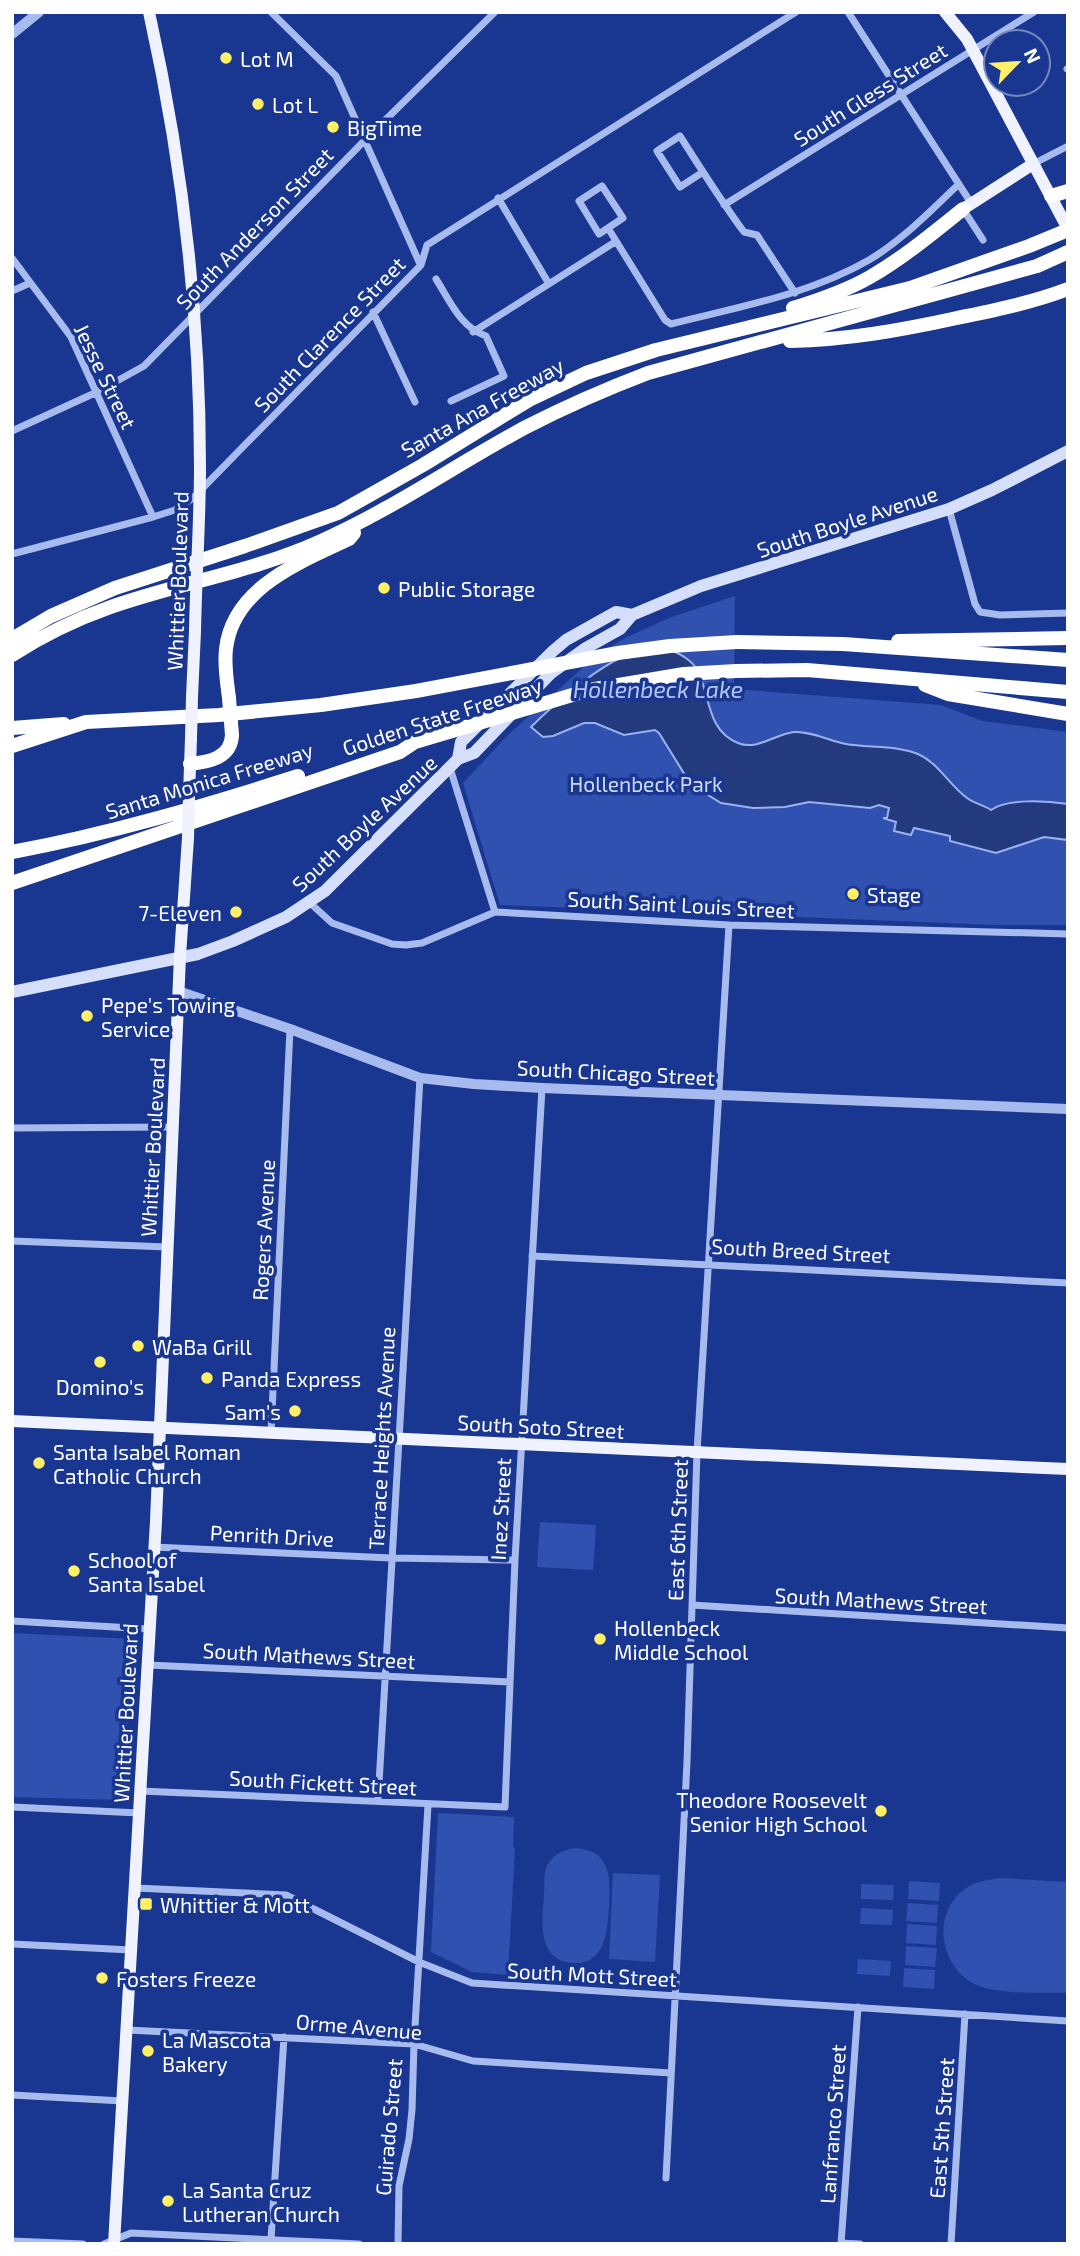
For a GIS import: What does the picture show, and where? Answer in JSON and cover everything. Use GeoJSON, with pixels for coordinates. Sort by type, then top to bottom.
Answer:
{"type":"FeatureCollection","features":[{"type":"Feature","properties":{"kind":"highway"},"geometry":{"type":"LineString","coordinates":[[1054,202],[1068,191]]}},
{"type":"Feature","properties":{"kind":"highway"},"geometry":{"type":"LineString","coordinates":[[656,350],[830,296],[868,279],[910,251],[967,206]]}},
{"type":"Feature","properties":{"kind":"highway","name":"Santa Ana Freeway"},"geometry":{"type":"LineString","coordinates":[[12,639],[51,616],[115,588],[338,513],[529,400],[586,373],[656,350],[910,288],[1029,246],[1068,229]]}},
{"type":"Feature","properties":{"kind":"highway","name":"Santa Ana Freeway"},"geometry":{"type":"LineString","coordinates":[[12,655],[50,633],[108,608],[275,559],[319,542],[367,520],[527,427],[601,391],[648,373],[1037,266],[1068,253]]}},
{"type":"Feature","properties":{"kind":"highway"},"geometry":{"type":"LineString","coordinates":[[768,341],[819,340],[892,332],[1020,306],[1068,289]]}},
{"type":"Feature","properties":{"kind":"highway"},"geometry":{"type":"LineString","coordinates":[[190,764],[210,761],[226,752],[231,745],[226,649],[232,626],[251,598],[284,571],[349,539],[367,520]]}},
{"type":"Feature","properties":{"kind":"highway"},"geometry":{"type":"LineString","coordinates":[[843,644],[943,639],[1068,638]]}},
{"type":"Feature","properties":{"kind":"highway","name":"Golden State Freeway"},"geometry":{"type":"LineString","coordinates":[[12,746],[86,722],[219,715],[321,705],[670,646],[737,642],[843,644],[1068,660]]}},
{"type":"Feature","properties":{"kind":"highway","name":"Golden State Freeway"},"geometry":{"type":"LineString","coordinates":[[12,883],[400,752],[415,742],[589,690],[684,674],[807,670],[1068,692]]}},
{"type":"Feature","properties":{"kind":"highway"},"geometry":{"type":"LineString","coordinates":[[910,680],[948,694],[1068,713]]}},
{"type":"Feature","properties":{"kind":"highway"},"geometry":{"type":"LineString","coordinates":[[12,729],[86,722]]}},
{"type":"Feature","properties":{"kind":"highway","name":"Santa Monica Freeway"},"geometry":{"type":"LineString","coordinates":[[12,852],[91,836],[163,817],[397,744],[415,742]]}},
{"type":"Feature","properties":{"kind":"main road","name":"Whittier Boulevard"},"geometry":{"type":"LineString","coordinates":[[111,2242],[123,2101],[161,1427],[178,991],[188,838],[200,468],[195,339],[185,223],[161,69],[149,12]]}},
{"type":"Feature","properties":{"kind":"main road"},"geometry":{"type":"LineString","coordinates":[[945,12],[959,27],[973,50],[1068,229]]}},
{"type":"Feature","properties":{"kind":"main road"},"geometry":{"type":"LineString","coordinates":[[967,206],[1033,164]]}},
{"type":"Feature","properties":{"kind":"main road","name":"South Boyle Avenue"},"geometry":{"type":"LineString","coordinates":[[12,992],[198,954],[233,942],[286,917],[325,891],[454,764],[474,753],[551,673],[620,629],[632,615],[701,586],[949,509],[992,491],[1068,451]]}},
{"type":"Feature","properties":{"kind":"main road","name":"South Boyle Avenue"},"geometry":{"type":"LineString","coordinates":[[454,764],[461,742],[553,650],[616,611],[632,615]]}},
{"type":"Feature","properties":{"kind":"main road","name":"South Soto Street"},"geometry":{"type":"LineString","coordinates":[[12,1421],[1068,1469]]}},
{"type":"Feature","properties":{"kind":"street"},"geometry":{"type":"LineString","coordinates":[[12,34],[40,12]]}},
{"type":"Feature","properties":{"kind":"street"},"geometry":{"type":"LineString","coordinates":[[271,12],[336,76],[421,265]]}},
{"type":"Feature","properties":{"kind":"street"},"geometry":{"type":"LineString","coordinates":[[482,12],[489,19]]}},
{"type":"Feature","properties":{"kind":"street","name":"South Anderson Street"},"geometry":{"type":"LineString","coordinates":[[12,431],[97,392],[144,366],[365,140],[495,12]]}},
{"type":"Feature","properties":{"kind":"street","name":"South Clarence Street"},"geometry":{"type":"LineString","coordinates":[[12,554],[153,517],[175,510],[193,498],[421,265],[427,245],[796,12]]}},
{"type":"Feature","properties":{"kind":"street"},"geometry":{"type":"LineString","coordinates":[[848,12],[959,184],[983,240]]}},
{"type":"Feature","properties":{"kind":"street","name":"South Gless Street"},"geometry":{"type":"LineString","coordinates":[[724,205],[1034,12]]}},
{"type":"Feature","properties":{"kind":"street"},"geometry":{"type":"LineString","coordinates":[[703,172],[680,187],[657,151],[680,136],[703,172],[724,205],[744,232],[757,235],[796,293]]}},
{"type":"Feature","properties":{"kind":"street"},"geometry":{"type":"LineString","coordinates":[[1033,164],[1068,146]]}},
{"type":"Feature","properties":{"kind":"street"},"geometry":{"type":"LineString","coordinates":[[608,228],[665,320],[671,324],[796,293],[831,279],[870,259],[902,236],[959,184]]}},
{"type":"Feature","properties":{"kind":"street"},"geometry":{"type":"LineString","coordinates":[[602,186],[624,218],[608,228],[600,234],[579,201],[602,186]]}},
{"type":"Feature","properties":{"kind":"street"},"geometry":{"type":"LineString","coordinates":[[498,198],[549,284]]}},
{"type":"Feature","properties":{"kind":"street"},"geometry":{"type":"LineString","coordinates":[[473,332],[615,242]]}},
{"type":"Feature","properties":{"kind":"street","name":"Jesse Street"},"geometry":{"type":"LineString","coordinates":[[12,258],[71,337],[153,517]]}},
{"type":"Feature","properties":{"kind":"street"},"geometry":{"type":"LineString","coordinates":[[436,279],[464,323],[473,332],[486,336],[504,376],[451,401]]}},
{"type":"Feature","properties":{"kind":"street"},"geometry":{"type":"LineString","coordinates":[[12,291],[30,283]]}},
{"type":"Feature","properties":{"kind":"street"},"geometry":{"type":"LineString","coordinates":[[373,312],[415,402]]}},
{"type":"Feature","properties":{"kind":"street"},"geometry":{"type":"LineString","coordinates":[[949,509],[979,611],[1000,615],[1068,612]]}},
{"type":"Feature","properties":{"kind":"street"},"geometry":{"type":"LineString","coordinates":[[454,764],[495,912]]}},
{"type":"Feature","properties":{"kind":"street","name":"South Saint Louis Street"},"geometry":{"type":"LineString","coordinates":[[310,903],[332,923],[392,944],[407,946],[422,943],[495,912],[729,925],[1068,934]]}},
{"type":"Feature","properties":{"kind":"street","name":"East 6th Street"},"geometry":{"type":"LineString","coordinates":[[666,2178],[687,1762],[697,1452],[729,925]]}},
{"type":"Feature","properties":{"kind":"street","name":"South Chicago Street"},"geometry":{"type":"LineString","coordinates":[[178,991],[290,1029],[420,1078],[542,1088],[1068,1110]]}},
{"type":"Feature","properties":{"kind":"street","name":"Rogers Avenue"},"geometry":{"type":"LineString","coordinates":[[271,1433],[290,1029]]}},
{"type":"Feature","properties":{"kind":"street","name":"Terrace Heights Avenue"},"geometry":{"type":"LineString","coordinates":[[378,1801],[420,1078]]}},
{"type":"Feature","properties":{"kind":"street","name":"Inez Street"},"geometry":{"type":"LineString","coordinates":[[505,1807],[515,1560],[542,1088]]}},
{"type":"Feature","properties":{"kind":"street"},"geometry":{"type":"LineString","coordinates":[[12,1128],[173,1127]]}},
{"type":"Feature","properties":{"kind":"street"},"geometry":{"type":"LineString","coordinates":[[12,1241],[167,1247]]}},
{"type":"Feature","properties":{"kind":"street","name":"South Breed Street"},"geometry":{"type":"LineString","coordinates":[[532,1256],[1068,1283]]}},
{"type":"Feature","properties":{"kind":"street","name":"Penrith Drive"},"geometry":{"type":"LineString","coordinates":[[154,1547],[391,1558],[515,1560]]}},
{"type":"Feature","properties":{"kind":"street","name":"South Mathews Street"},"geometry":{"type":"LineString","coordinates":[[692,1605],[1068,1628]]}},
{"type":"Feature","properties":{"kind":"street"},"geometry":{"type":"LineString","coordinates":[[12,1621],[149,1629]]}},
{"type":"Feature","properties":{"kind":"street","name":"South Mathews Street"},"geometry":{"type":"LineString","coordinates":[[148,1665],[510,1682]]}},
{"type":"Feature","properties":{"kind":"street","name":"South Fickett Street"},"geometry":{"type":"LineString","coordinates":[[140,1791],[505,1807]]}},
{"type":"Feature","properties":{"kind":"street","name":"Guirado Street"},"geometry":{"type":"LineString","coordinates":[[398,2244],[400,2186],[412,2110],[428,1805]]}},
{"type":"Feature","properties":{"kind":"street"},"geometry":{"type":"LineString","coordinates":[[12,1807],[139,1813]]}},
{"type":"Feature","properties":{"kind":"street","name":"South Mott Street"},"geometry":{"type":"LineString","coordinates":[[135,1888],[286,1895],[419,1962],[472,1983],[1068,2021]]}},
{"type":"Feature","properties":{"kind":"street"},"geometry":{"type":"LineString","coordinates":[[12,1944],[131,1951]]}},
{"type":"Feature","properties":{"kind":"street","name":"Lanfranco Street"},"geometry":{"type":"LineString","coordinates":[[841,2243],[858,2007]]}},
{"type":"Feature","properties":{"kind":"street","name":"East 5th Street"},"geometry":{"type":"LineString","coordinates":[[951,2244],[965,2014]]}},
{"type":"Feature","properties":{"kind":"street","name":"Orme Avenue"},"geometry":{"type":"LineString","coordinates":[[127,2030],[414,2044],[473,2061],[671,2073]]}},
{"type":"Feature","properties":{"kind":"street"},"geometry":{"type":"LineString","coordinates":[[265,2240],[284,2037]]}},
{"type":"Feature","properties":{"kind":"street"},"geometry":{"type":"LineString","coordinates":[[12,2095],[123,2101]]}},
{"type":"Feature","properties":{"kind":"street"},"geometry":{"type":"LineString","coordinates":[[111,2242],[131,2233],[359,2244]]}},
{"type":"Feature","properties":{"kind":"street"},"geometry":{"type":"LineString","coordinates":[[12,2241],[83,2244]]}},
{"type":"Feature","properties":{"kind":"street"},"geometry":{"type":"LineString","coordinates":[[841,2243],[860,2244]]}},
{"type":"Feature","properties":{"kind":"green space","name":"Hollenbeck Park"},"geometry":{"type":"Polygon","coordinates":[[[735,596],[734,689],[941,705],[982,721],[1068,732],[1068,925],[995,925],[500,905],[463,783],[508,735],[598,654],[669,618],[735,596]]]}},
{"type":"Feature","properties":{"kind":"green space"},"geometry":{"type":"Polygon","coordinates":[[[540,1522],[596,1525],[593,1570],[537,1567],[540,1522]]]}},
{"type":"Feature","properties":{"kind":"green space"},"geometry":{"type":"Polygon","coordinates":[[[12,1633],[133,1639],[123,1800],[12,1797],[12,1633]]]}},
{"type":"Feature","properties":{"kind":"green space"},"geometry":{"type":"Polygon","coordinates":[[[438,1813],[514,1817],[515,1848],[508,1975],[472,1972],[431,1952],[438,1813]]]}},
{"type":"Feature","properties":{"kind":"green space"},"geometry":{"type":"Polygon","coordinates":[[[575,1848],[587,1850],[603,1860],[609,1877],[609,1897],[607,1926],[599,1952],[585,1962],[574,1963],[562,1961],[547,1948],[542,1916],[546,1867],[556,1855],[575,1848]]]}},
{"type":"Feature","properties":{"kind":"green space"},"geometry":{"type":"Polygon","coordinates":[[[613,1873],[660,1875],[655,1962],[609,1959],[613,1873]]]}},
{"type":"Feature","properties":{"kind":"green space"},"geometry":{"type":"Polygon","coordinates":[[[999,1878],[1068,1882],[1068,1993],[1005,1991],[980,1986],[960,1973],[952,1962],[944,1935],[944,1921],[949,1908],[956,1897],[968,1887],[999,1878]]]}},
{"type":"Feature","properties":{"kind":"green space"},"geometry":{"type":"Polygon","coordinates":[[[909,1881],[940,1883],[939,1901],[908,1899],[909,1881]]]}},
{"type":"Feature","properties":{"kind":"green space"},"geometry":{"type":"Polygon","coordinates":[[[861,1884],[894,1885],[893,1900],[861,1899],[861,1884]]]}},
{"type":"Feature","properties":{"kind":"green space"},"geometry":{"type":"Polygon","coordinates":[[[908,1903],[938,1905],[937,1923],[906,1921],[908,1903]]]}},
{"type":"Feature","properties":{"kind":"green space"},"geometry":{"type":"Polygon","coordinates":[[[861,1908],[893,1910],[892,1925],[860,1924],[861,1908]]]}},
{"type":"Feature","properties":{"kind":"green space"},"geometry":{"type":"Polygon","coordinates":[[[907,1924],[937,1926],[936,1945],[906,1943],[907,1924]]]}},
{"type":"Feature","properties":{"kind":"green space"},"geometry":{"type":"Polygon","coordinates":[[[906,1946],[937,1948],[935,1967],[905,1965],[906,1946]]]}},
{"type":"Feature","properties":{"kind":"green space"},"geometry":{"type":"Polygon","coordinates":[[[858,1959],[891,1961],[890,1976],[857,1974],[858,1959]]]}},
{"type":"Feature","properties":{"kind":"green space"},"geometry":{"type":"Polygon","coordinates":[[[904,1968],[935,1970],[934,1989],[903,1987],[904,1968]]]}},
{"type":"Feature","properties":{"kind":"water","name":"Hollenbeck Lake"},"geometry":{"type":"Polygon","coordinates":[[[669,649],[685,658],[698,671],[715,722],[720,730],[738,743],[759,744],[787,733],[801,732],[846,744],[912,752],[933,764],[967,798],[991,810],[1017,802],[1068,804],[1068,840],[1044,837],[996,853],[950,841],[950,836],[914,828],[911,835],[894,831],[896,822],[883,818],[887,818],[889,808],[879,805],[870,808],[809,802],[785,807],[753,808],[721,803],[700,790],[685,775],[655,730],[624,735],[595,723],[584,723],[553,736],[543,737],[531,727],[578,686],[618,659],[634,653],[669,649]]]}},
{"type":"Feature","properties":{"kind":"place","name":"Lot M"},"geometry":{"type":"Point","coordinates":[226,58]}},
{"type":"Feature","properties":{"kind":"place","name":"Lot L"},"geometry":{"type":"Point","coordinates":[258,104]}},
{"type":"Feature","properties":{"kind":"place","name":"BigTime"},"geometry":{"type":"Point","coordinates":[333,127]}},
{"type":"Feature","properties":{"kind":"place","name":"Public Storage"},"geometry":{"type":"Point","coordinates":[384,588]}},
{"type":"Feature","properties":{"kind":"place","name":"Stage"},"geometry":{"type":"Point","coordinates":[853,894]}},
{"type":"Feature","properties":{"kind":"place","name":"7-Eleven"},"geometry":{"type":"Point","coordinates":[236,912]}},
{"type":"Feature","properties":{"kind":"place","name":"Pepe's Towing Service"},"geometry":{"type":"Point","coordinates":[87,1016]}},
{"type":"Feature","properties":{"kind":"place","name":"WaBa Grill"},"geometry":{"type":"Point","coordinates":[138,1346]}},
{"type":"Feature","properties":{"kind":"place","name":"Domino's"},"geometry":{"type":"Point","coordinates":[100,1362]}},
{"type":"Feature","properties":{"kind":"place","name":"Panda Express"},"geometry":{"type":"Point","coordinates":[207,1378]}},
{"type":"Feature","properties":{"kind":"place","name":"Sam's"},"geometry":{"type":"Point","coordinates":[295,1411]}},
{"type":"Feature","properties":{"kind":"place","name":"Santa Isabel Roman Catholic Church"},"geometry":{"type":"Point","coordinates":[39,1463]}},
{"type":"Feature","properties":{"kind":"place","name":"School of Santa Isabel"},"geometry":{"type":"Point","coordinates":[74,1571]}},
{"type":"Feature","properties":{"kind":"place","name":"Hollenbeck Middle School"},"geometry":{"type":"Point","coordinates":[600,1639]}},
{"type":"Feature","properties":{"kind":"place","name":"Theodore Roosevelt Senior High School"},"geometry":{"type":"Point","coordinates":[881,1811]}},
{"type":"Feature","properties":{"kind":"place","name":"Whittier & Mott"},"geometry":{"type":"Point","coordinates":[146,1904]}},
{"type":"Feature","properties":{"kind":"place","name":"Fosters Freeze"},"geometry":{"type":"Point","coordinates":[102,1978]}},
{"type":"Feature","properties":{"kind":"place","name":"La Mascota Bakery"},"geometry":{"type":"Point","coordinates":[148,2051]}},
{"type":"Feature","properties":{"kind":"place","name":"La Santa Cruz Lutheran Church"},"geometry":{"type":"Point","coordinates":[168,2201]}}]}
